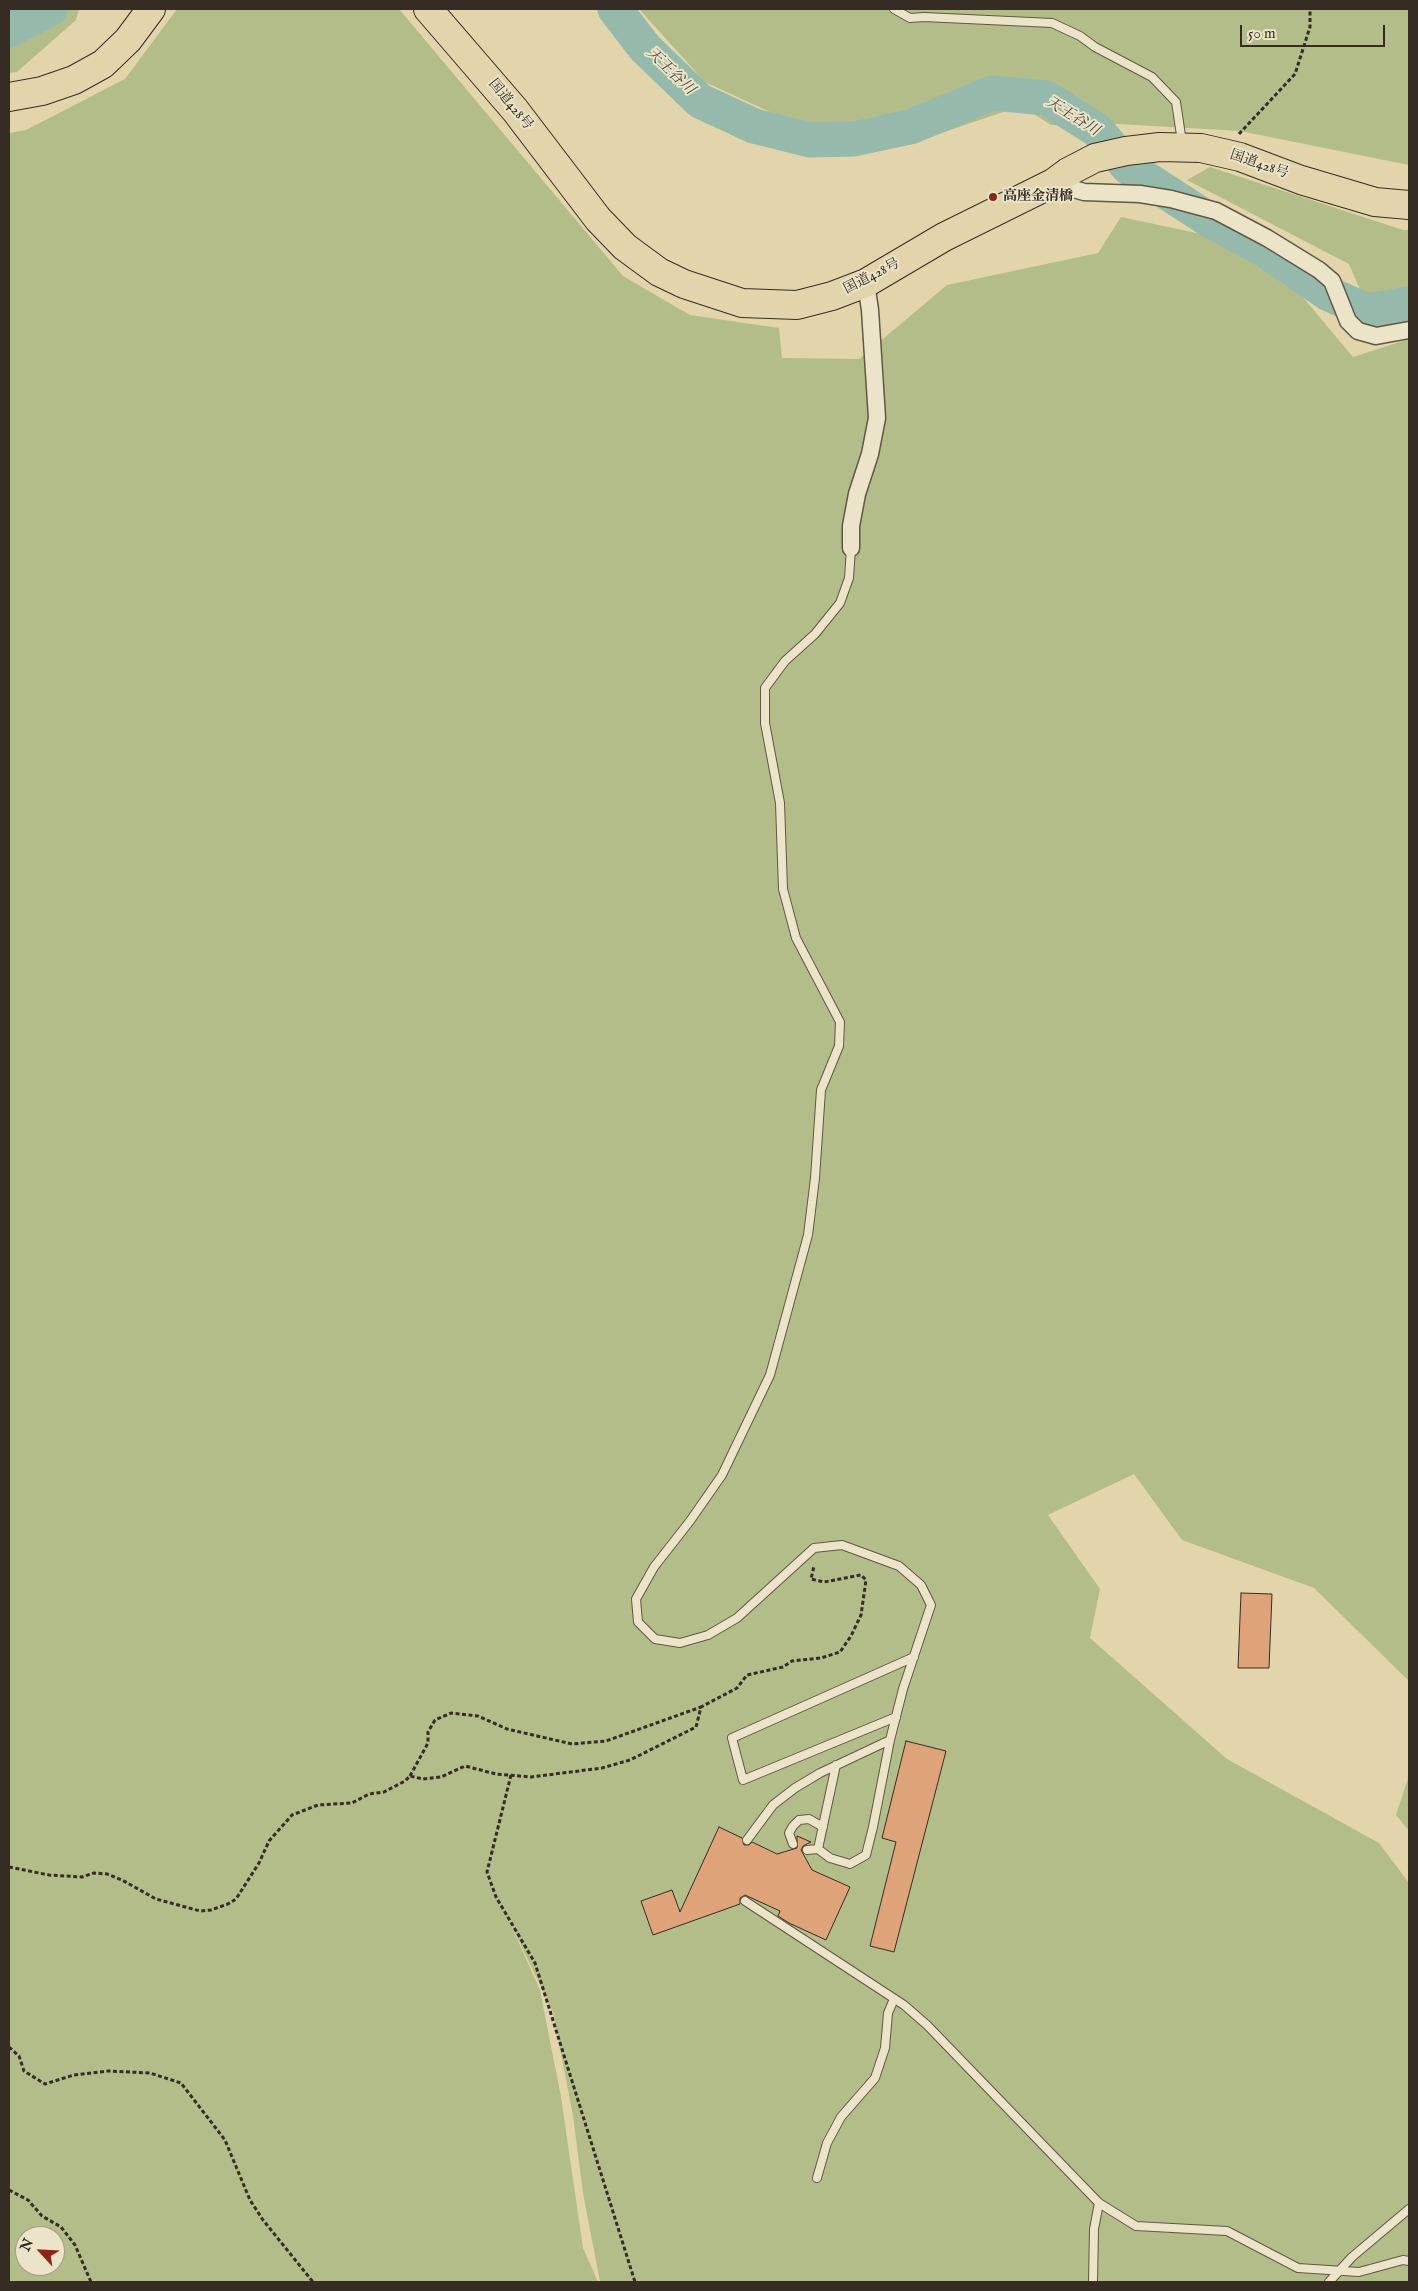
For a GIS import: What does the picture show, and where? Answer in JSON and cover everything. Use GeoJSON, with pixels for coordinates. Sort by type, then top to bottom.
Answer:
{"type":"FeatureCollection","features":[{"type":"Feature","properties":{"kind":"highway"},"geometry":{"type":"LineString","coordinates":[[9,97],[50,88],[74,80],[103,64],[128,40],[151,9]]}},
{"type":"Feature","properties":{"kind":"highway","name":"国道428号"},"geometry":{"type":"LineString","coordinates":[[428,9],[515,110],[598,219],[625,247],[659,272],[684,284],[714,296],[742,303],[797,305],[832,296],[866,283],[944,237],[1095,158],[1126,151],[1183,147],[1222,153],[1240,157],[1301,180],[1375,202],[1409,205]]}},
{"type":"Feature","properties":{"kind":"street"},"geometry":{"type":"LineString","coordinates":[[1060,177],[1084,192],[1140,194],[1171,199],[1216,211],[1267,238],[1332,281],[1348,321],[1358,331],[1376,336],[1409,330]]}},
{"type":"Feature","properties":{"kind":"street"},"geometry":{"type":"LineString","coordinates":[[851,548],[851,526],[857,494],[870,454],[877,418],[870,310],[866,283]]}},
{"type":"Feature","properties":{"kind":"lane"},"geometry":{"type":"LineString","coordinates":[[894,9],[910,18],[1052,23],[1080,36],[1095,47],[1152,77],[1176,102],[1183,147]]}},
{"type":"Feature","properties":{"kind":"lane"},"geometry":{"type":"LineString","coordinates":[[807,1850],[818,1849],[830,1858],[850,1864],[866,1855],[890,1740],[931,1605],[921,1585],[899,1566],[842,1545],[814,1548],[737,1618],[708,1635],[680,1642],[655,1639],[638,1622],[636,1600],[654,1566],[690,1521],[722,1475],[770,1375],[808,1235],[815,1178],[821,1090],[839,1046],[840,1022],[796,938],[783,889],[780,803],[765,723],[765,688],[786,660],[815,634],[840,603],[850,578],[851,548]]}},
{"type":"Feature","properties":{"kind":"lane"},"geometry":{"type":"LineString","coordinates":[[896,1717],[743,1780],[732,1738],[914,1657]]}},
{"type":"Feature","properties":{"kind":"lane"},"geometry":{"type":"LineString","coordinates":[[747,1840],[773,1805],[795,1788],[890,1740]]}},
{"type":"Feature","properties":{"kind":"lane"},"geometry":{"type":"LineString","coordinates":[[818,1849],[836,1766]]}},
{"type":"Feature","properties":{"kind":"lane"},"geometry":{"type":"LineString","coordinates":[[793,1844],[790,1833],[793,1826],[800,1820],[809,1819],[823,1826]]}},
{"type":"Feature","properties":{"kind":"lane"},"geometry":{"type":"LineString","coordinates":[[745,1902],[894,1999],[927,2025],[1099,2203],[1136,2226],[1227,2231],[1298,2268],[1359,2272],[1403,2260],[1409,2261]]}},
{"type":"Feature","properties":{"kind":"lane"},"geometry":{"type":"LineString","coordinates":[[816,2178],[827,2143],[841,2117],[875,2078],[885,2048],[888,2013],[894,1999]]}},
{"type":"Feature","properties":{"kind":"lane"},"geometry":{"type":"LineString","coordinates":[[1093,2282],[1094,2229],[1099,2203]]}},
{"type":"Feature","properties":{"kind":"lane"},"geometry":{"type":"LineString","coordinates":[[1329,2282],[1338,2271],[1409,2209]]}},
{"type":"Feature","properties":{"kind":"path"},"geometry":{"type":"LineString","coordinates":[[1222,153],[1295,74],[1310,27],[1310,9]]}},
{"type":"Feature","properties":{"kind":"path"},"geometry":{"type":"LineString","coordinates":[[9,1867],[49,1875],[82,1877],[94,1873],[107,1874],[156,1899],[200,1911],[211,1910],[228,1904],[236,1899],[259,1863],[269,1841],[292,1815],[318,1805],[352,1803],[369,1794],[384,1792],[405,1781],[410,1776],[428,1743],[428,1732],[435,1720],[451,1713],[478,1716],[506,1729],[572,1744],[606,1741],[701,1707],[737,1688],[747,1675],[783,1667],[792,1661],[821,1658],[840,1652],[851,1636],[861,1615],[866,1580],[861,1576],[824,1582],[811,1579],[821,1547]]}},
{"type":"Feature","properties":{"kind":"path"},"geometry":{"type":"LineString","coordinates":[[410,1776],[423,1779],[441,1777],[465,1766],[531,1777],[602,1768],[630,1760],[696,1727],[701,1707]]}},
{"type":"Feature","properties":{"kind":"path"},"geometry":{"type":"LineString","coordinates":[[511,1775],[487,1872],[496,1897],[535,1963],[635,2282]]}},
{"type":"Feature","properties":{"kind":"path"},"geometry":{"type":"LineString","coordinates":[[9,2047],[19,2056],[24,2071],[46,2084],[74,2075],[108,2071],[150,2073],[181,2084],[225,2140],[250,2200],[263,2220],[313,2282]]}},
{"type":"Feature","properties":{"kind":"path"},"geometry":{"type":"LineString","coordinates":[[9,2190],[28,2200],[42,2216],[61,2227],[74,2245],[91,2282]]}},
{"type":"Feature","properties":{"kind":"green space"},"geometry":{"type":"Polygon","coordinates":[[[9,9],[79,9],[76,20],[17,72],[9,73],[9,9]]]}},
{"type":"Feature","properties":{"kind":"green space"},"geometry":{"type":"Polygon","coordinates":[[[177,9],[399,9],[623,276],[690,315],[779,328],[782,358],[859,359],[947,285],[1098,253],[1121,217],[1206,235],[1291,283],[1353,357],[1409,339],[1409,1681],[1314,1588],[1182,1540],[1134,1474],[1048,1515],[1100,1589],[1090,1638],[1227,1759],[1379,1843],[1409,1883],[1409,2282],[600,2282],[583,2193],[573,2116],[553,2012],[506,1914],[540,1990],[561,2097],[583,2248],[598,2282],[9,2282],[9,133],[26,130],[125,79],[177,9]]]}},
{"type":"Feature","properties":{"kind":"green space"},"geometry":{"type":"Polygon","coordinates":[[[639,9],[1409,9],[1409,165],[1240,131],[1118,124],[1051,125],[1021,106],[906,145],[796,124],[705,82],[639,9]]]}},
{"type":"Feature","properties":{"kind":"green space"},"geometry":{"type":"Polygon","coordinates":[[[1210,167],[1403,230],[1409,230],[1409,309],[1364,299],[1349,264],[1187,180],[1210,167]]]}},
{"type":"Feature","properties":{"kind":"green space"},"geometry":{"type":"Polygon","coordinates":[[[1409,1775],[1409,1831],[1396,1815],[1409,1775]]]}},
{"type":"Feature","properties":{"kind":"building"},"geometry":{"type":"Polygon","coordinates":[[[1241,1593],[1272,1594],[1269,1668],[1238,1668],[1241,1593]]]}},
{"type":"Feature","properties":{"kind":"building"},"geometry":{"type":"Polygon","coordinates":[[[906,1741],[946,1751],[894,1952],[870,1946],[896,1842],[882,1838],[906,1741]]]}},
{"type":"Feature","properties":{"kind":"building"},"geometry":{"type":"Polygon","coordinates":[[[719,1827],[742,1838],[744,1845],[749,1845],[752,1842],[777,1854],[797,1848],[797,1836],[811,1842],[803,1846],[801,1850],[812,1870],[850,1887],[826,1940],[789,1923],[778,1916],[780,1911],[745,1895],[740,1898],[740,1904],[653,1935],[641,1901],[672,1890],[680,1912],[719,1827]]]}},
{"type":"Feature","properties":{"kind":"waterway","name":"天王谷川"},"geometry":{"type":"LineString","coordinates":[[9,30],[50,9]]}},
{"type":"Feature","properties":{"kind":"waterway","name":"天王谷川"},"geometry":{"type":"LineString","coordinates":[[615,9],[645,48],[700,101],[754,126],[810,140],[854,139],[910,127],[993,93],[1046,98],[1097,130],[1128,167],[1211,221],[1268,252],[1329,294],[1367,311],[1409,304]]}},
{"type":"Feature","properties":{"kind":"place","name":"高座金清橋"},"geometry":{"type":"Point","coordinates":[993,197]}}]}
